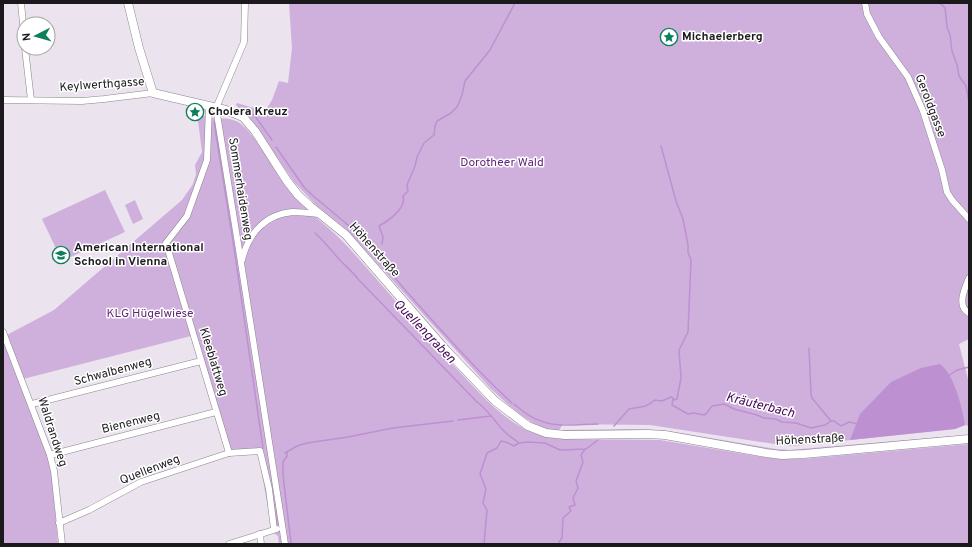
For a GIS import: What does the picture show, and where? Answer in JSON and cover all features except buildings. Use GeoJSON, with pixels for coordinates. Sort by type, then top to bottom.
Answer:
{"type":"FeatureCollection","features":[{"type":"Feature","properties":{"kind":"main road"},"geometry":{"type":"LineString","coordinates":[[128,3],[139,48],[153,93]]}},
{"type":"Feature","properties":{"kind":"main road","name":"Keylwerthgasse"},"geometry":{"type":"LineString","coordinates":[[153,93],[236,113],[247,121],[292,188],[319,214]]}},
{"type":"Feature","properties":{"kind":"main road","name":"Höhenstraße"},"geometry":{"type":"LineString","coordinates":[[319,214],[338,228],[354,244],[446,350],[506,410],[528,426],[546,433],[569,435],[665,435],[766,453],[789,455],[969,439]]}},
{"type":"Feature","properties":{"kind":"street"},"geometry":{"type":"LineString","coordinates":[[21,3],[22,16]]}},
{"type":"Feature","properties":{"kind":"street"},"geometry":{"type":"LineString","coordinates":[[212,107],[244,42],[245,3]]}},
{"type":"Feature","properties":{"kind":"street","name":"Geroldgasse"},"geometry":{"type":"LineString","coordinates":[[865,3],[867,14],[879,36],[908,77],[923,110],[942,170],[947,192],[969,219]]}},
{"type":"Feature","properties":{"kind":"street"},"geometry":{"type":"LineString","coordinates":[[26,56],[31,100]]}},
{"type":"Feature","properties":{"kind":"street","name":"Keylwerthgasse"},"geometry":{"type":"LineString","coordinates":[[3,100],[82,101],[153,93]]}},
{"type":"Feature","properties":{"kind":"street","name":"Sommerhaidenweg"},"geometry":{"type":"LineString","coordinates":[[212,107],[242,264]]}},
{"type":"Feature","properties":{"kind":"street","name":"Kleeblattweg"},"geometry":{"type":"LineString","coordinates":[[212,107],[207,160],[187,216],[166,243],[229,453]]}},
{"type":"Feature","properties":{"kind":"street"},"geometry":{"type":"LineString","coordinates":[[285,544],[242,264],[245,248],[250,238],[257,229],[266,222],[285,213],[299,212],[319,214]]}},
{"type":"Feature","properties":{"kind":"street"},"geometry":{"type":"LineString","coordinates":[[969,278],[962,303],[964,308],[969,313]]}},
{"type":"Feature","properties":{"kind":"street","name":"Waldrandweg"},"geometry":{"type":"LineString","coordinates":[[3,332],[32,404],[50,455],[54,471],[62,544]]}},
{"type":"Feature","properties":{"kind":"street","name":"Schwalbenweg"},"geometry":{"type":"LineString","coordinates":[[32,404],[201,360]]}},
{"type":"Feature","properties":{"kind":"street","name":"Bienenweg"},"geometry":{"type":"LineString","coordinates":[[50,455],[216,412]]}},
{"type":"Feature","properties":{"kind":"street"},"geometry":{"type":"LineString","coordinates":[[229,453],[260,451],[269,489],[274,529]]}},
{"type":"Feature","properties":{"kind":"street","name":"Quellenweg"},"geometry":{"type":"LineString","coordinates":[[59,523],[89,510],[141,482],[229,453]]}},
{"type":"Feature","properties":{"kind":"street"},"geometry":{"type":"LineString","coordinates":[[229,544],[283,527]]}},
{"type":"Feature","properties":{"kind":"street"},"geometry":{"type":"LineString","coordinates":[[260,534],[261,544]]}},
{"type":"Feature","properties":{"kind":"green space","name":"Dorotheer Wald"},"geometry":{"type":"Polygon","coordinates":[[[289,3],[969,3],[969,339],[959,344],[969,383],[969,426],[965,425],[955,429],[794,446],[650,425],[563,424],[558,432],[529,421],[514,410],[491,389],[346,229],[316,205],[294,182],[252,121],[236,105],[237,103],[257,109],[264,113],[272,100],[279,81],[288,83],[292,48],[289,3]]]}},
{"type":"Feature","properties":{"kind":"green space","name":"KLG Hügelwiese"},"geometry":{"type":"Polygon","coordinates":[[[197,113],[211,118],[231,119],[245,127],[252,135],[284,184],[297,200],[349,248],[479,393],[504,416],[523,428],[541,435],[561,439],[660,440],[769,458],[802,459],[969,444],[969,544],[279,544],[278,536],[274,533],[271,524],[258,453],[227,455],[191,336],[23,379],[20,383],[51,466],[58,544],[3,544],[3,337],[54,310],[182,200],[193,184],[196,174],[195,165],[202,152],[197,113]]]}},
{"type":"Feature","properties":{"kind":"green space"},"geometry":{"type":"Polygon","coordinates":[[[105,190],[125,232],[62,261],[42,219],[105,190]]]}},
{"type":"Feature","properties":{"kind":"green space"},"geometry":{"type":"Polygon","coordinates":[[[135,200],[143,219],[133,224],[125,205],[135,200]]]}},
{"type":"Feature","properties":{"kind":"green space"},"geometry":{"type":"Polygon","coordinates":[[[561,430],[660,430],[789,450],[953,437],[806,451],[778,452],[674,434],[559,432],[561,430]]]}},
{"type":"Feature","properties":{"kind":"shaded area"},"geometry":{"type":"Polygon","coordinates":[[[940,364],[949,375],[957,392],[965,425],[955,429],[850,440],[860,414],[891,382],[921,368],[940,364]]]}},
{"type":"Feature","properties":{"kind":"waterway"},"geometry":{"type":"LineString","coordinates":[[382,244],[383,237],[379,226],[396,214],[400,209],[403,196],[408,191],[407,185],[417,157],[424,143],[434,135],[437,121],[451,113],[457,107],[462,95],[465,81],[490,50],[515,3]]}},
{"type":"Feature","properties":{"kind":"waterway"},"geometry":{"type":"LineString","coordinates":[[940,3],[945,8],[952,51],[959,76],[966,86],[969,102]]}},
{"type":"Feature","properties":{"kind":"waterway"},"geometry":{"type":"LineString","coordinates":[[244,108],[255,116],[272,140]]}},
{"type":"Feature","properties":{"kind":"waterway"},"geometry":{"type":"LineString","coordinates":[[214,122],[263,448]]}},
{"type":"Feature","properties":{"kind":"waterway"},"geometry":{"type":"LineString","coordinates":[[661,146],[676,201],[683,219],[688,252],[691,260],[688,332],[679,350],[681,378],[677,399],[673,400]]}},
{"type":"Feature","properties":{"kind":"waterway"},"geometry":{"type":"LineString","coordinates":[[276,147],[304,187],[348,225]]}},
{"type":"Feature","properties":{"kind":"waterway"},"geometry":{"type":"LineString","coordinates":[[348,225],[363,239]]}},
{"type":"Feature","properties":{"kind":"waterway","name":"Quellengraben"},"geometry":{"type":"LineString","coordinates":[[315,233],[340,261],[487,411],[504,431],[519,443]]}},
{"type":"Feature","properties":{"kind":"waterway"},"geometry":{"type":"LineString","coordinates":[[364,240],[401,286],[445,335],[512,403]]}},
{"type":"Feature","properties":{"kind":"waterway"},"geometry":{"type":"LineString","coordinates":[[809,348],[812,398],[831,421]]}},
{"type":"Feature","properties":{"kind":"waterway","name":"Kräuterbach"},"geometry":{"type":"LineString","coordinates":[[948,376],[957,370],[969,367]]}},
{"type":"Feature","properties":{"kind":"waterway","name":"Kräuterbach"},"geometry":{"type":"LineString","coordinates":[[614,426],[629,409],[646,406],[655,400],[662,401],[671,397],[673,398],[672,405],[688,414],[694,413],[704,415],[712,406],[724,404],[734,409],[764,418],[796,423],[811,428],[825,425],[831,421],[834,421],[841,426],[849,422],[858,424]]}},
{"type":"Feature","properties":{"kind":"waterway"},"geometry":{"type":"LineString","coordinates":[[514,404],[523,412],[537,420],[548,423],[562,425],[598,424]]}},
{"type":"Feature","properties":{"kind":"waterway"},"geometry":{"type":"LineString","coordinates":[[458,420],[491,416]]}},
{"type":"Feature","properties":{"kind":"waterway"},"geometry":{"type":"LineString","coordinates":[[285,453],[297,446],[307,443],[393,428],[453,421]]}},
{"type":"Feature","properties":{"kind":"waterway","name":"Kräuterbach"},"geometry":{"type":"LineString","coordinates":[[484,544],[487,510],[483,503],[486,489],[480,474],[487,453],[497,448],[501,441],[514,446],[519,443],[527,442],[545,443],[560,450],[586,449],[598,440]]}},
{"type":"Feature","properties":{"kind":"waterway"},"geometry":{"type":"LineString","coordinates":[[560,544],[559,542],[562,538],[563,518],[571,511],[569,507],[575,505],[573,498],[578,488],[576,481],[583,462],[581,455],[585,449]]}},
{"type":"Feature","properties":{"kind":"waterway"},"geometry":{"type":"LineString","coordinates":[[287,452],[287,456],[283,462],[283,475],[291,543]]}},
{"type":"Feature","properties":{"kind":"waterway"},"geometry":{"type":"LineString","coordinates":[[274,508],[277,524]]}},
{"type":"Feature","properties":{"kind":"place","name":"Michaelerberg"},"geometry":{"type":"Point","coordinates":[669,37]}},
{"type":"Feature","properties":{"kind":"place","name":"Cholera Kreuz"},"geometry":{"type":"Point","coordinates":[195,112]}},
{"type":"Feature","properties":{"kind":"place","name":"American International School in Vienna"},"geometry":{"type":"Point","coordinates":[61,255]}}]}
